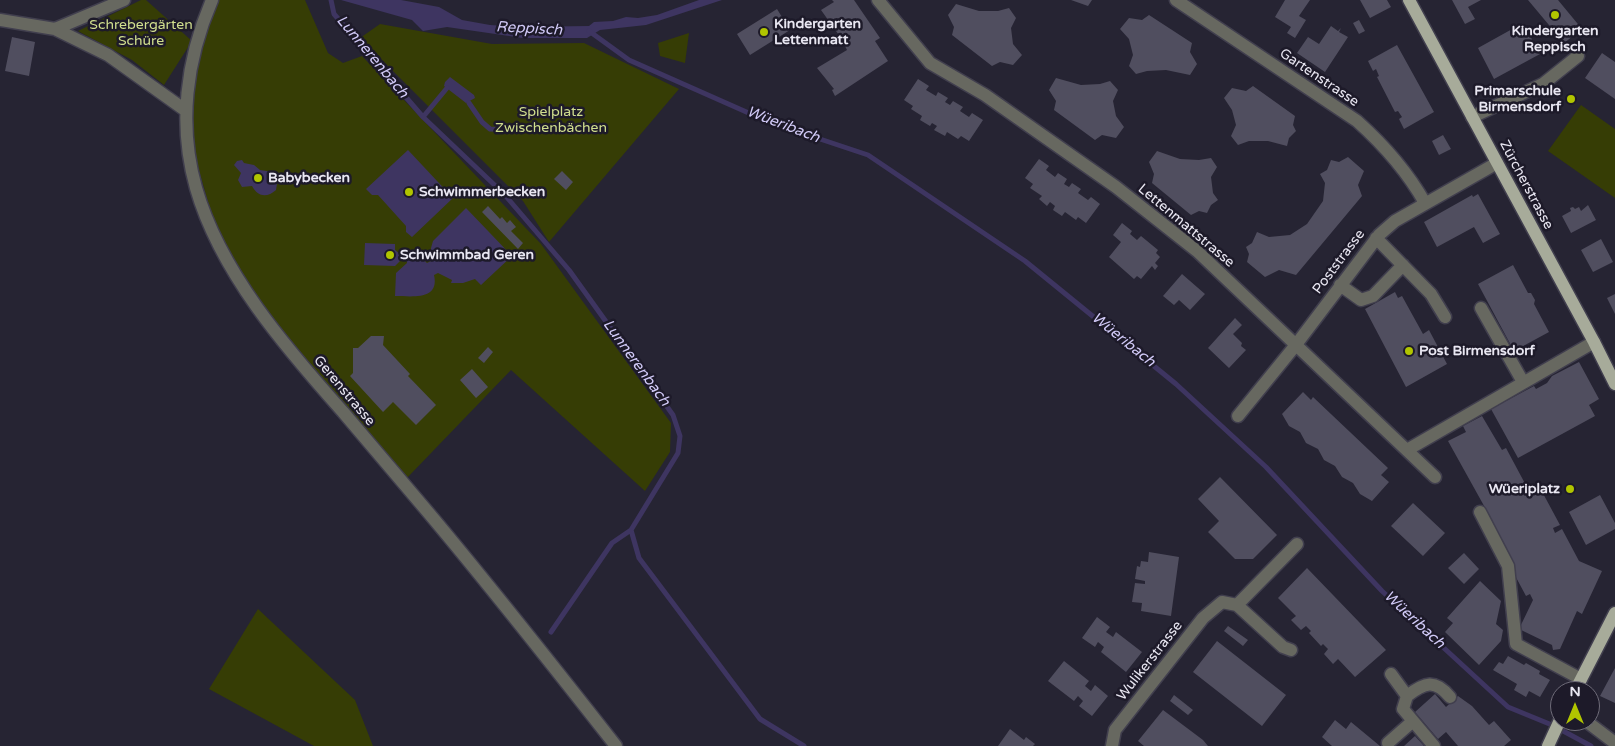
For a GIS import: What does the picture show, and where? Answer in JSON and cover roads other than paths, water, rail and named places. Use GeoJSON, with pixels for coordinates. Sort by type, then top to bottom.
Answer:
{"type":"FeatureCollection","features":[{"type":"Feature","properties":{"kind":"main road","name":"Zürcherstrasse"},"geometry":{"type":"LineString","coordinates":[[1409,0],[1615,384]]}},
{"type":"Feature","properties":{"kind":"main road"},"geometry":{"type":"LineString","coordinates":[[1580,681],[1615,613]]}},
{"type":"Feature","properties":{"kind":"main road"},"geometry":{"type":"LineString","coordinates":[[1549,743],[1555,731]]}},
{"type":"Feature","properties":{"kind":"street"},"geometry":{"type":"LineString","coordinates":[[55,29],[124,0]]}},
{"type":"Feature","properties":{"kind":"street","name":"Gerenstrasse"},"geometry":{"type":"LineString","coordinates":[[212,0],[196,39],[185,110],[191,166],[205,213],[225,256],[257,306],[314,380],[459,549],[616,746]]}},
{"type":"Feature","properties":{"kind":"street","name":"Lettenmattstrasse"},"geometry":{"type":"LineString","coordinates":[[878,0],[930,63],[985,95],[1116,187],[1197,251],[1435,477]]}},
{"type":"Feature","properties":{"kind":"street","name":"Gartenstrasse"},"geometry":{"type":"LineString","coordinates":[[1176,0],[1357,122],[1384,146],[1401,165],[1425,203]]}},
{"type":"Feature","properties":{"kind":"street"},"geometry":{"type":"LineString","coordinates":[[0,20],[55,29],[108,55],[185,110]]}},
{"type":"Feature","properties":{"kind":"street"},"geometry":{"type":"LineString","coordinates":[[1472,117],[1543,84],[1578,56]]}},
{"type":"Feature","properties":{"kind":"street","name":"Poststrasse"},"geometry":{"type":"LineString","coordinates":[[1238,416],[1295,346],[1376,238],[1395,221],[1497,163]]}},
{"type":"Feature","properties":{"kind":"street"},"geometry":{"type":"LineString","coordinates":[[1376,238],[1431,294],[1445,317]]}},
{"type":"Feature","properties":{"kind":"street"},"geometry":{"type":"LineString","coordinates":[[1340,286],[1360,300],[1373,296],[1403,265]]}},
{"type":"Feature","properties":{"kind":"street"},"geometry":{"type":"LineString","coordinates":[[1481,308],[1523,382]]}},
{"type":"Feature","properties":{"kind":"street"},"geometry":{"type":"LineString","coordinates":[[1407,450],[1594,342]]}},
{"type":"Feature","properties":{"kind":"street"},"geometry":{"type":"LineString","coordinates":[[1480,512],[1508,566],[1516,644],[1572,681]]}},
{"type":"Feature","properties":{"kind":"street"},"geometry":{"type":"LineString","coordinates":[[1291,650],[1283,647],[1238,605],[1297,544]]}},
{"type":"Feature","properties":{"kind":"street","name":"Wulikerstrasse"},"geometry":{"type":"LineString","coordinates":[[1112,746],[1115,730],[1203,618],[1222,602],[1238,605]]}},
{"type":"Feature","properties":{"kind":"street"},"geometry":{"type":"LineString","coordinates":[[1391,674],[1407,696]]}},
{"type":"Feature","properties":{"kind":"street"},"geometry":{"type":"LineString","coordinates":[[1434,746],[1403,710],[1407,696],[1422,686],[1430,684],[1439,686],[1450,697]]}},
{"type":"Feature","properties":{"kind":"street"},"geometry":{"type":"LineString","coordinates":[[1388,743],[1413,721]]}},
{"type":"Feature","properties":{"kind":"street"},"geometry":{"type":"LineString","coordinates":[[1599,731],[1615,743]]}},
{"type":"Feature","properties":{"kind":"water","name":"Reppisch"},"geometry":{"type":"Polygon","coordinates":[[[341,0],[401,0],[439,7],[462,20],[490,25],[519,27],[589,26],[594,22],[657,15],[699,0],[722,0],[646,25],[600,30],[587,38],[523,38],[447,27],[423,31],[412,20],[341,0]]]}},
{"type":"Feature","properties":{"kind":"water"},"geometry":{"type":"Polygon","coordinates":[[[450,77],[474,95],[475,98],[466,103],[444,86],[450,77]]]}},
{"type":"Feature","properties":{"kind":"water","name":"Schwimmerbecken"},"geometry":{"type":"Polygon","coordinates":[[[408,150],[453,198],[412,237],[406,232],[406,226],[378,195],[372,195],[366,189],[408,150]]]}},
{"type":"Feature","properties":{"kind":"water","name":"Babybecken"},"geometry":{"type":"Polygon","coordinates":[[[242,160],[244,163],[254,165],[260,170],[273,172],[278,178],[276,190],[263,195],[254,190],[252,186],[242,187],[238,180],[241,173],[234,165],[237,161],[242,160]]]}},
{"type":"Feature","properties":{"kind":"water"},"geometry":{"type":"Polygon","coordinates":[[[466,208],[512,256],[481,285],[475,279],[463,283],[451,283],[452,280],[438,273],[434,275],[435,283],[429,293],[416,296],[395,296],[396,273],[407,263],[405,252],[418,254],[427,263],[431,261],[433,241],[466,208]]]}},
{"type":"Feature","properties":{"kind":"water"},"geometry":{"type":"Polygon","coordinates":[[[365,243],[395,244],[395,250],[400,254],[400,261],[395,266],[364,265],[365,243]]]}},
{"type":"Feature","properties":{"kind":"waterway","name":"Lunnerenbach"},"geometry":{"type":"LineString","coordinates":[[331,0],[334,14],[423,117],[504,194],[569,270],[673,415],[680,436],[678,453],[631,530],[639,558],[760,719],[804,746]]}},
{"type":"Feature","properties":{"kind":"waterway","name":"Wüeribach"},"geometry":{"type":"LineString","coordinates":[[589,31],[629,60],[769,122],[868,155],[1025,261],[1176,384],[1266,467],[1382,591],[1508,707],[1552,725],[1591,746]]}},
{"type":"Feature","properties":{"kind":"waterway"},"geometry":{"type":"LineString","coordinates":[[423,117],[447,88]]}},
{"type":"Feature","properties":{"kind":"waterway"},"geometry":{"type":"LineString","coordinates":[[469,103],[482,122],[490,129],[524,130]]}},
{"type":"Feature","properties":{"kind":"waterway"},"geometry":{"type":"LineString","coordinates":[[551,632],[612,543],[631,530]]}},
{"type":"Feature","properties":{"kind":"place","name":"Kindergarten Reppisch"},"geometry":{"type":"Point","coordinates":[1555,15]}},
{"type":"Feature","properties":{"kind":"place","name":"Kindergarten Lettenmatt"},"geometry":{"type":"Point","coordinates":[764,32]}},
{"type":"Feature","properties":{"kind":"place","name":"Primarschule Birmensdorf"},"geometry":{"type":"Point","coordinates":[1571,99]}},
{"type":"Feature","properties":{"kind":"place","name":"Babybecken"},"geometry":{"type":"Point","coordinates":[258,178]}},
{"type":"Feature","properties":{"kind":"place","name":"Schwimmerbecken"},"geometry":{"type":"Point","coordinates":[409,192]}},
{"type":"Feature","properties":{"kind":"place","name":"Schwimmbad Geren"},"geometry":{"type":"Point","coordinates":[390,255]}},
{"type":"Feature","properties":{"kind":"place","name":"Post Birmensdorf"},"geometry":{"type":"Point","coordinates":[1409,351]}},
{"type":"Feature","properties":{"kind":"place","name":"Wüeriplatz"},"geometry":{"type":"Point","coordinates":[1570,489]}},
{"type":"Feature","properties":{"kind":"park label","name":"Schrebergärten Schüre"},"geometry":{"type":"Point","coordinates":[141,33]}},
{"type":"Feature","properties":{"kind":"park label","name":"Spielplatz Zwischenbächen"},"geometry":{"type":"Point","coordinates":[551,120]}}]}
